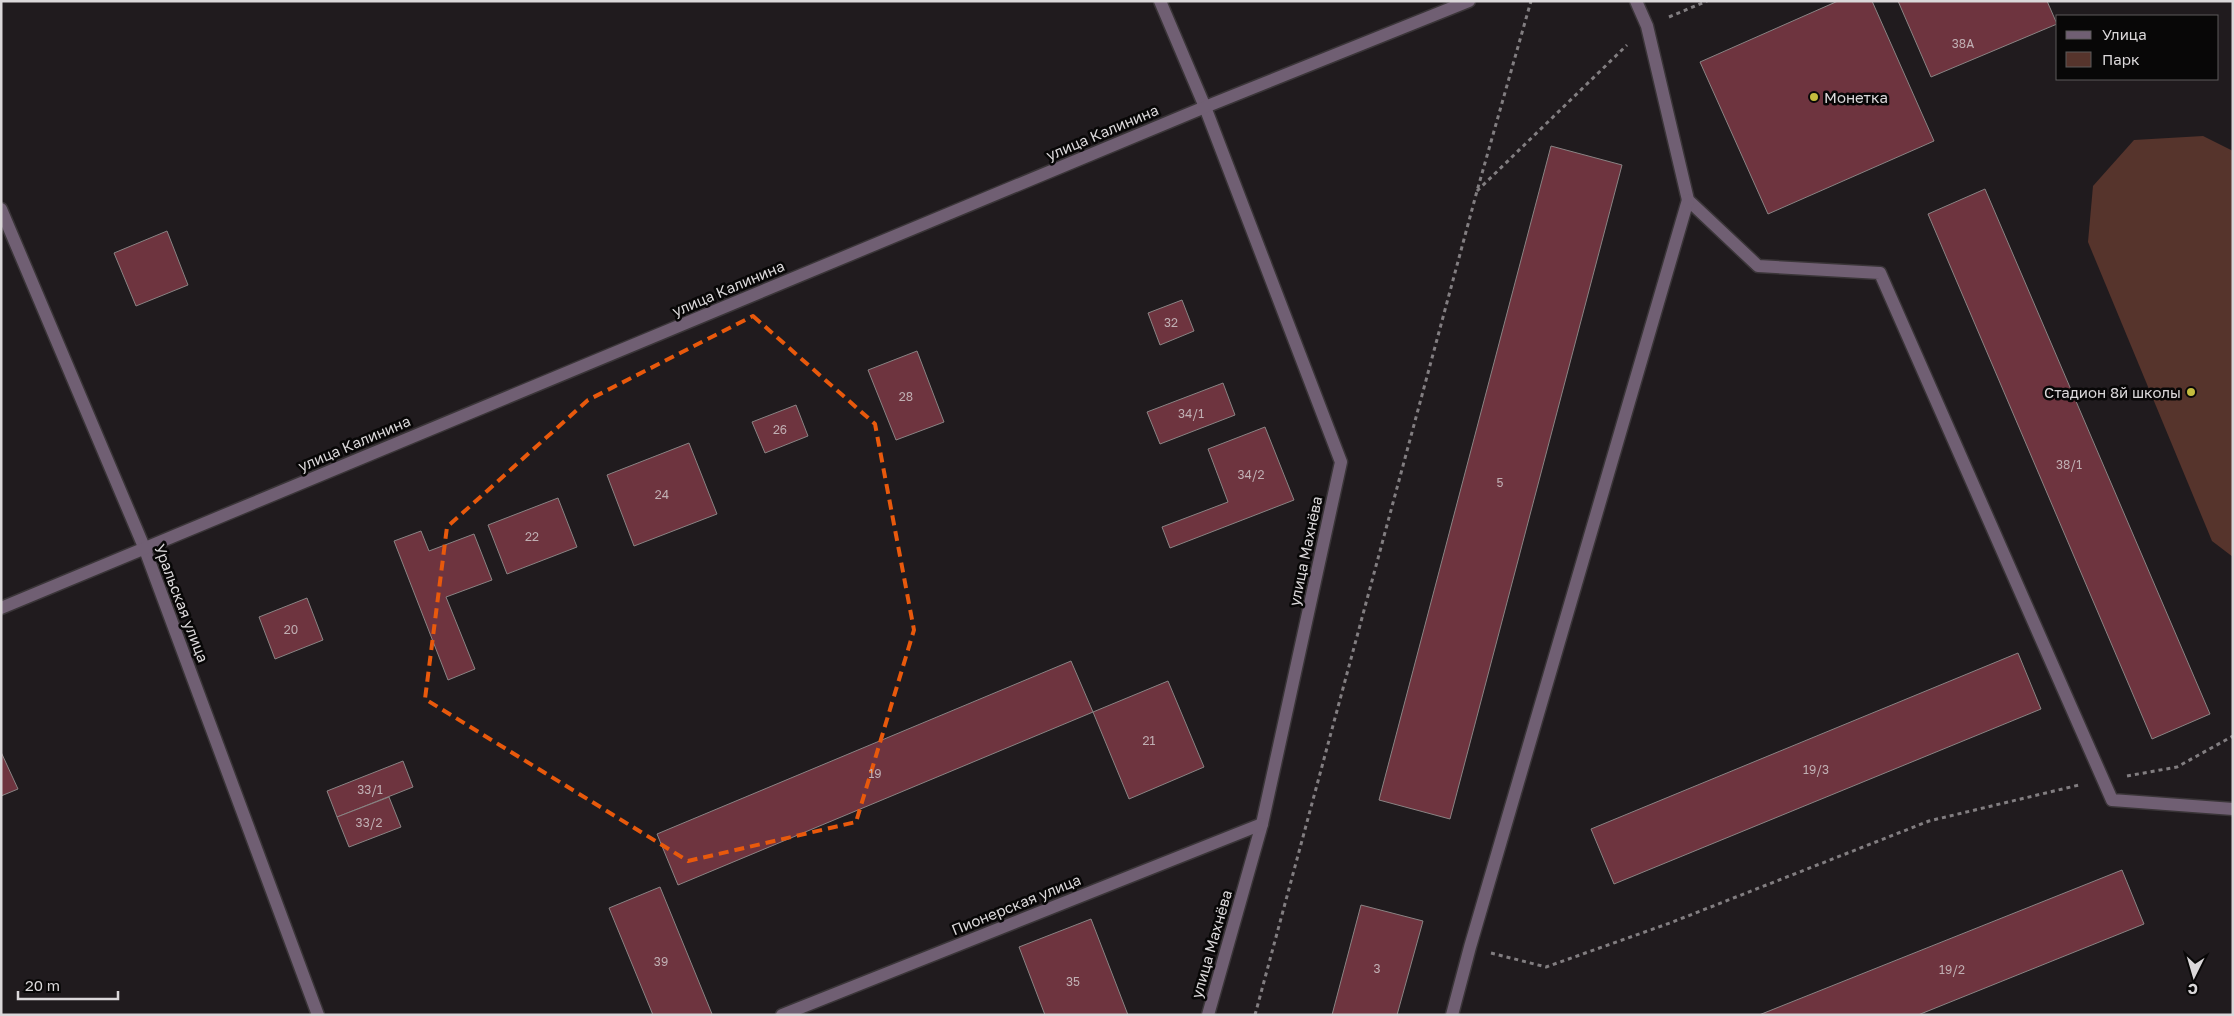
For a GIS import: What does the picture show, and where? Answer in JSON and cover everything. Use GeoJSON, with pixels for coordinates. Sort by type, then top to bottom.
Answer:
{"type":"FeatureCollection","features":[{"type":"Feature","properties":{"kind":"street","name":"улица Махнёва"},"geometry":{"type":"LineString","coordinates":[[1160,1],[1205,107],[1341,462],[1262,824],[1208,1015]]}},
{"type":"Feature","properties":{"kind":"street","name":"улица Калинина"},"geometry":{"type":"LineString","coordinates":[[1,608],[1205,107],[1469,1]]}},
{"type":"Feature","properties":{"kind":"street"},"geometry":{"type":"LineString","coordinates":[[1452,1015],[1470,947],[1688,200],[1647,26],[1636,1]]}},
{"type":"Feature","properties":{"kind":"street"},"geometry":{"type":"LineString","coordinates":[[1688,200],[1758,266],[1880,273],[2112,800],[2233,809]]}},
{"type":"Feature","properties":{"kind":"street","name":"Уральская улица"},"geometry":{"type":"LineString","coordinates":[[1,209],[144,548],[318,1015]]}},
{"type":"Feature","properties":{"kind":"street","name":"Пионерская улица"},"geometry":{"type":"LineString","coordinates":[[782,1015],[1262,824]]}},
{"type":"Feature","properties":{"kind":"path"},"geometry":{"type":"LineString","coordinates":[[1254,1015],[1477,191],[1531,1]]}},
{"type":"Feature","properties":{"kind":"path"},"geometry":{"type":"LineString","coordinates":[[1477,191],[1647,26],[1707,1]]}},
{"type":"Feature","properties":{"kind":"path"},"geometry":{"type":"LineString","coordinates":[[1470,947],[1546,968],[1670,923],[1929,821],[2040,793],[2177,767],[2233,736]]}},
{"type":"Feature","properties":{"kind":"highlighted area"},"geometry":{"type":"Polygon","coordinates":[[[753,316],[875,424],[914,630],[856,822],[688,861],[425,699],[447,527],[588,400],[753,316]]]}},
{"type":"Feature","properties":{"kind":"green space","name":"Стадион 8й школы"},"geometry":{"type":"Polygon","coordinates":[[[2203,136],[2233,151],[2233,557],[2212,541],[2088,242],[2093,186],[2134,140],[2203,136]]]}},
{"type":"Feature","properties":{"kind":"building"},"geometry":{"type":"Polygon","coordinates":[[[1838,1],[1872,1],[1934,141],[1768,214],[1700,62],[1838,1]]]}},
{"type":"Feature","properties":{"kind":"building"},"geometry":{"type":"Polygon","coordinates":[[[1898,1],[2047,1],[2056,24],[1931,77],[1898,1]]]}},
{"type":"Feature","properties":{"kind":"building"},"geometry":{"type":"Polygon","coordinates":[[[1551,146],[1622,165],[1450,819],[1379,800],[1551,146]]]}},
{"type":"Feature","properties":{"kind":"building"},"geometry":{"type":"Polygon","coordinates":[[[1985,189],[2210,714],[2152,739],[1928,214],[1985,189]]]}},
{"type":"Feature","properties":{"kind":"building"},"geometry":{"type":"Polygon","coordinates":[[[167,231],[188,285],[136,306],[114,253],[167,231]]]}},
{"type":"Feature","properties":{"kind":"building"},"geometry":{"type":"Polygon","coordinates":[[[1182,300],[1194,331],[1160,345],[1148,313],[1182,300]]]}},
{"type":"Feature","properties":{"kind":"building"},"geometry":{"type":"Polygon","coordinates":[[[917,351],[944,422],[896,440],[868,370],[917,351]]]}},
{"type":"Feature","properties":{"kind":"building"},"geometry":{"type":"Polygon","coordinates":[[[1223,383],[1235,415],[1160,444],[1147,412],[1223,383]]]}},
{"type":"Feature","properties":{"kind":"building"},"geometry":{"type":"Polygon","coordinates":[[[796,405],[808,436],[765,453],[752,422],[796,405]]]}},
{"type":"Feature","properties":{"kind":"building"},"geometry":{"type":"Polygon","coordinates":[[[1265,427],[1294,500],[1170,548],[1162,527],[1228,502],[1208,449],[1265,427]]]}},
{"type":"Feature","properties":{"kind":"building"},"geometry":{"type":"Polygon","coordinates":[[[689,443],[717,514],[634,546],[607,475],[689,443]]]}},
{"type":"Feature","properties":{"kind":"building"},"geometry":{"type":"Polygon","coordinates":[[[558,498],[577,547],[507,574],[488,525],[558,498]]]}},
{"type":"Feature","properties":{"kind":"building"},"geometry":{"type":"Polygon","coordinates":[[[421,531],[429,551],[474,534],[492,580],[446,597],[475,669],[448,680],[394,541],[421,531]]]}},
{"type":"Feature","properties":{"kind":"building"},"geometry":{"type":"Polygon","coordinates":[[[307,598],[323,640],[275,659],[259,617],[307,598]]]}},
{"type":"Feature","properties":{"kind":"building"},"geometry":{"type":"Polygon","coordinates":[[[2018,653],[2041,709],[1614,884],[1591,829],[2018,653]]]}},
{"type":"Feature","properties":{"kind":"building"},"geometry":{"type":"Polygon","coordinates":[[[1071,661],[1093,712],[678,885],[657,834],[1071,661]]]}},
{"type":"Feature","properties":{"kind":"building"},"geometry":{"type":"Polygon","coordinates":[[[1168,681],[1204,767],[1129,799],[1093,712],[1168,681]]]}},
{"type":"Feature","properties":{"kind":"building"},"geometry":{"type":"Polygon","coordinates":[[[1,752],[18,789],[1,796],[1,752]]]}},
{"type":"Feature","properties":{"kind":"building"},"geometry":{"type":"Polygon","coordinates":[[[403,761],[413,787],[337,817],[327,791],[403,761]]]}},
{"type":"Feature","properties":{"kind":"building"},"geometry":{"type":"Polygon","coordinates":[[[389,797],[401,827],[349,847],[337,817],[389,797]]]}},
{"type":"Feature","properties":{"kind":"building"},"geometry":{"type":"Polygon","coordinates":[[[2122,870],[2144,924],[1918,1015],[1759,1015],[2122,870]]]}},
{"type":"Feature","properties":{"kind":"building"},"geometry":{"type":"Polygon","coordinates":[[[660,887],[712,1014],[710,1015],[653,1015],[609,908],[660,887]]]}},
{"type":"Feature","properties":{"kind":"building"},"geometry":{"type":"Polygon","coordinates":[[[1361,905],[1423,921],[1397,1015],[1332,1015],[1361,905]]]}},
{"type":"Feature","properties":{"kind":"building"},"geometry":{"type":"Polygon","coordinates":[[[1091,919],[1128,1015],[1045,1015],[1019,947],[1091,919]]]}},
{"type":"Feature","properties":{"kind":"place","name":"Монетка"},"geometry":{"type":"Point","coordinates":[1814,97]}},
{"type":"Feature","properties":{"kind":"place","name":"Стадион 8й школы"},"geometry":{"type":"Point","coordinates":[2191,392]}}]}
